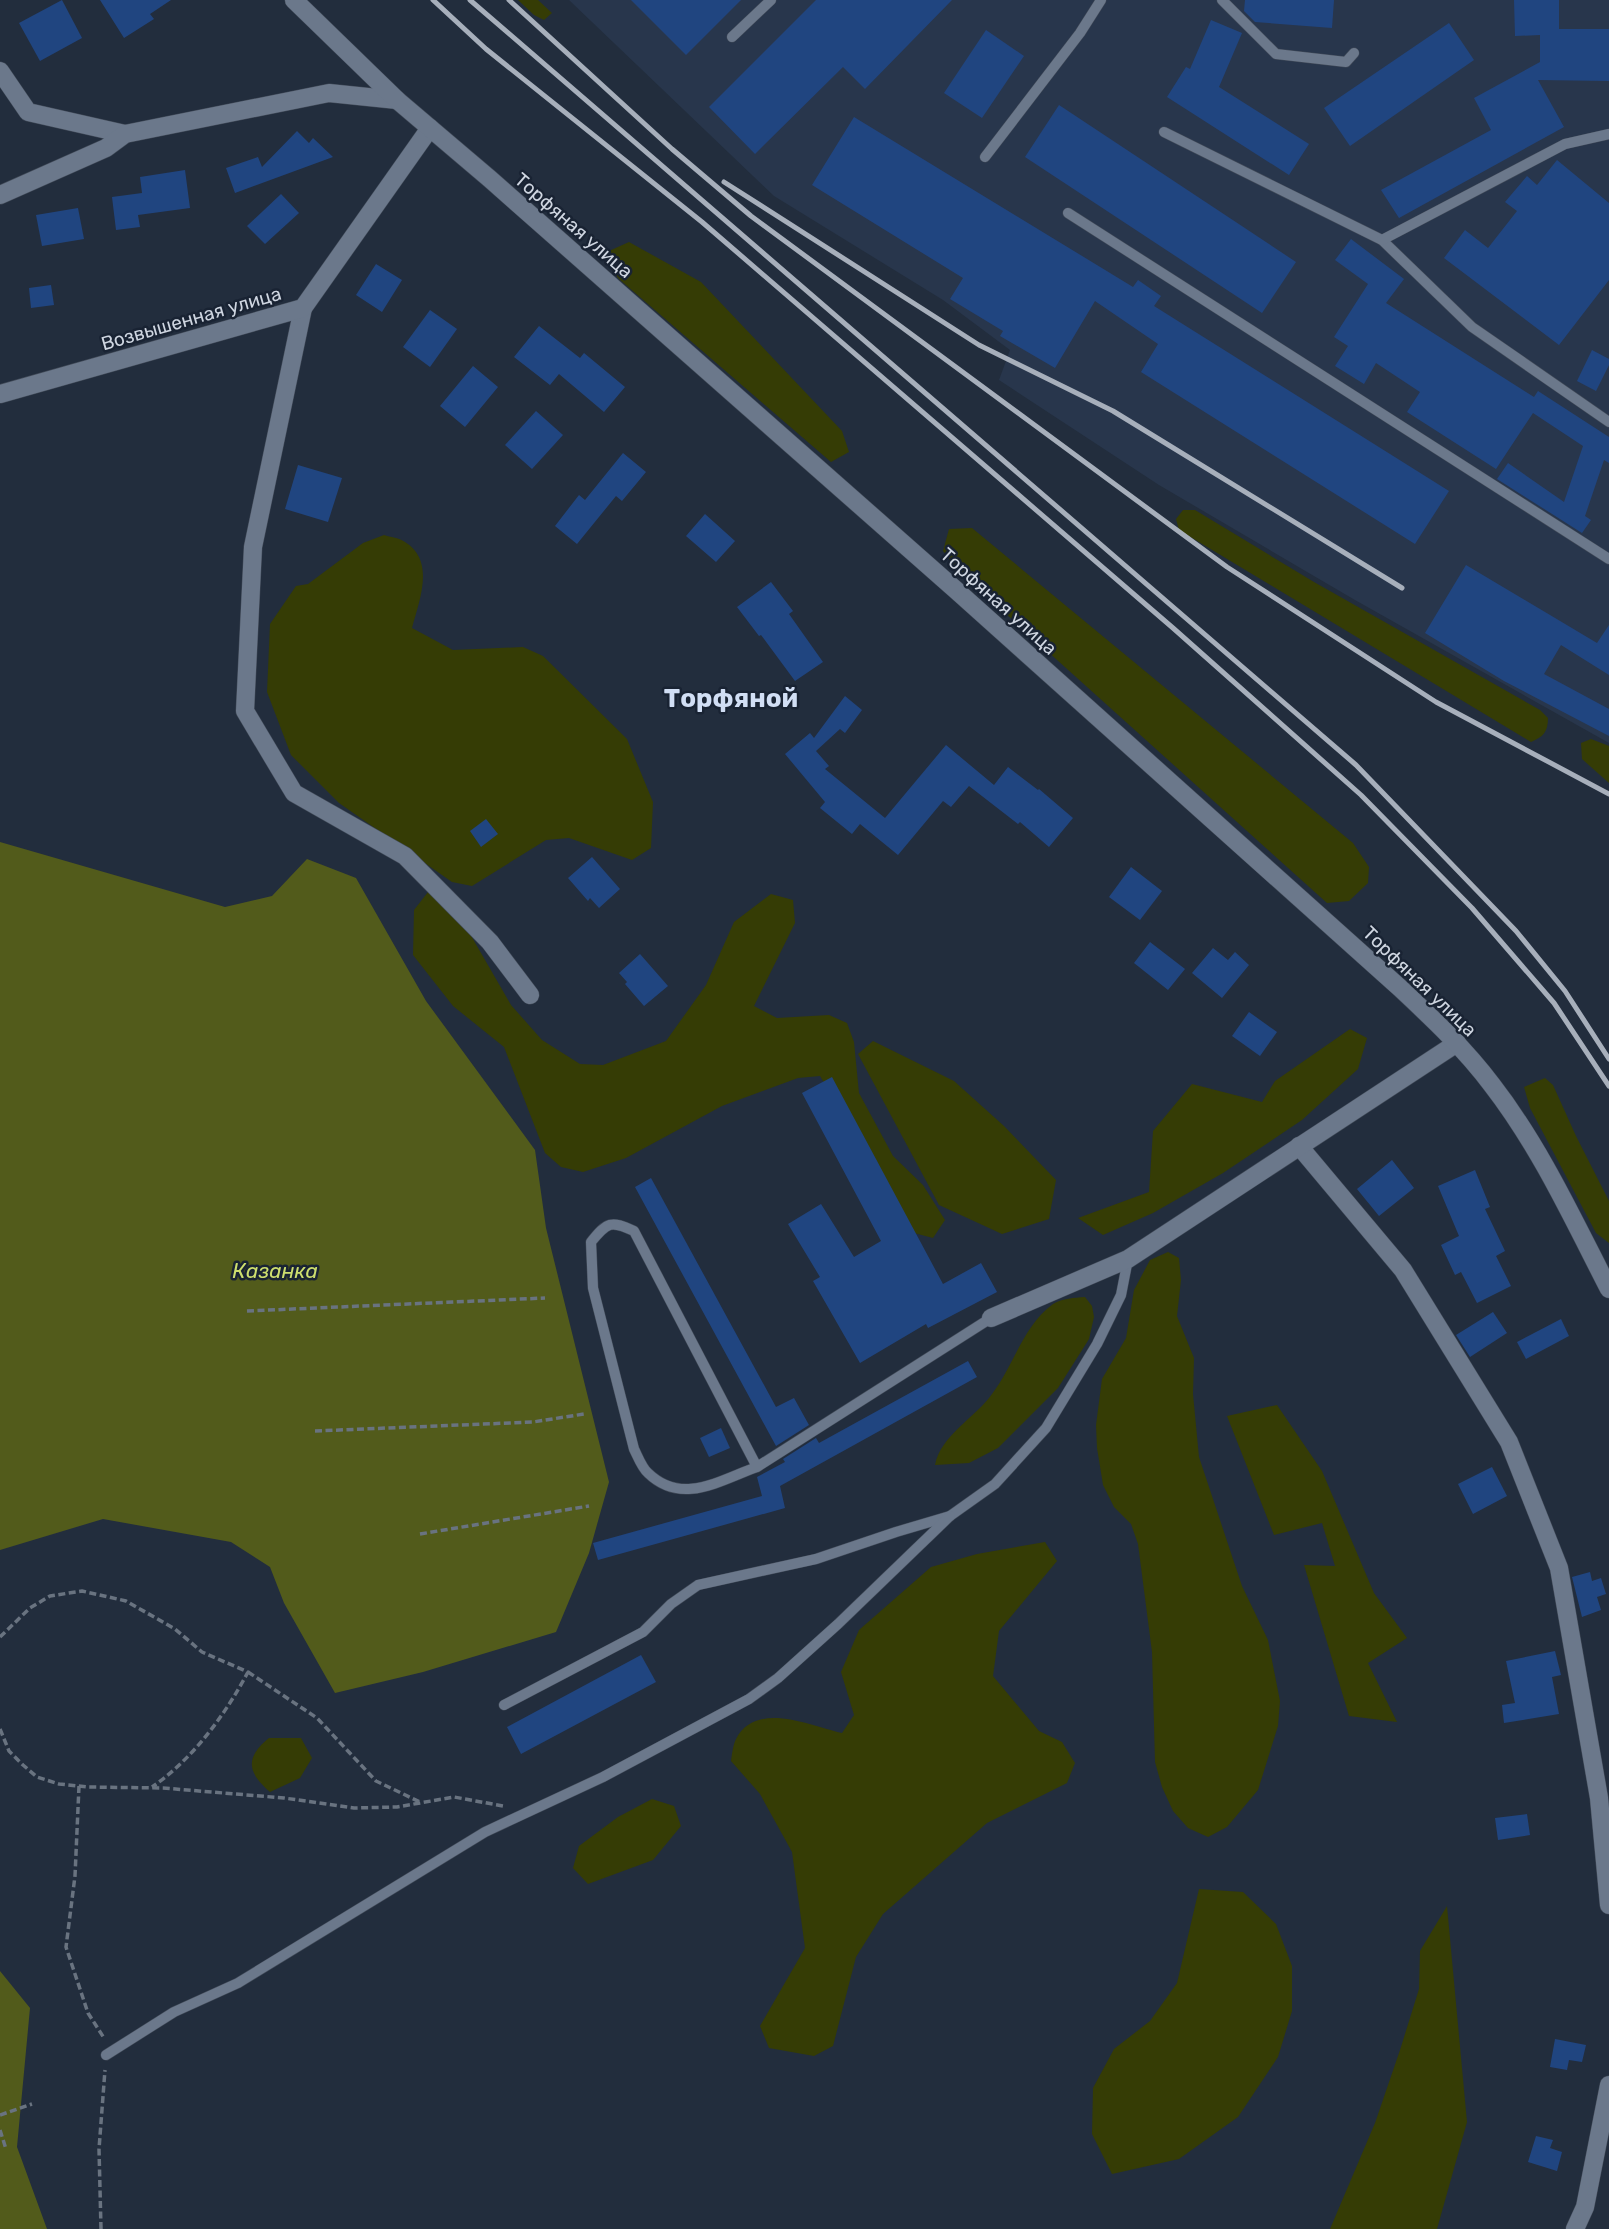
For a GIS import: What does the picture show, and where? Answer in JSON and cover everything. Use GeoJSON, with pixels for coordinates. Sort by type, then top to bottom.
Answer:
{"type":"FeatureCollection","features":[{"type":"Feature","properties":{"kind":"street","name":"Торфяная улица"},"geometry":{"type":"LineString","coordinates":[[294,0],[397,100],[977,610],[1401,988],[1457,1043],[1493,1086],[1542,1159],[1609,1289]]}},
{"type":"Feature","properties":{"kind":"street"},"geometry":{"type":"LineString","coordinates":[[0,71],[28,112],[125,134],[329,93],[397,100]]}},
{"type":"Feature","properties":{"kind":"street","name":"Возвышенная улица"},"geometry":{"type":"LineString","coordinates":[[0,394],[303,308],[430,128]]}},
{"type":"Feature","properties":{"kind":"street"},"geometry":{"type":"LineString","coordinates":[[0,195],[106,148],[125,134]]}},
{"type":"Feature","properties":{"kind":"street"},"geometry":{"type":"LineString","coordinates":[[303,308],[253,547],[245,711],[294,793],[405,856],[491,942],[530,995]]}},
{"type":"Feature","properties":{"kind":"street"},"geometry":{"type":"LineString","coordinates":[[991,1318],[1128,1259],[1457,1043]]}},
{"type":"Feature","properties":{"kind":"street"},"geometry":{"type":"LineString","coordinates":[[1299,1146],[1403,1270],[1509,1442],[1559,1568],[1599,1798],[1609,1905]]}},
{"type":"Feature","properties":{"kind":"street"},"geometry":{"type":"LineString","coordinates":[[1575,2229],[1585,2207],[1609,2085]]}},
{"type":"Feature","properties":{"kind":"lane"},"geometry":{"type":"LineString","coordinates":[[732,37],[771,0]]}},
{"type":"Feature","properties":{"kind":"lane"},"geometry":{"type":"LineString","coordinates":[[985,157],[1080,33],[1101,0]]}},
{"type":"Feature","properties":{"kind":"lane"},"geometry":{"type":"LineString","coordinates":[[1222,0],[1276,54],[1346,62],[1354,53]]}},
{"type":"Feature","properties":{"kind":"lane"},"geometry":{"type":"LineString","coordinates":[[1164,132],[1382,240],[1472,327],[1609,422]]}},
{"type":"Feature","properties":{"kind":"lane"},"geometry":{"type":"LineString","coordinates":[[1382,240],[1565,144],[1609,134]]}},
{"type":"Feature","properties":{"kind":"lane"},"geometry":{"type":"LineString","coordinates":[[1068,213],[1609,559]]}},
{"type":"Feature","properties":{"kind":"lane"},"geometry":{"type":"LineString","coordinates":[[757,1467],[634,1231],[617,1223],[603,1227],[591,1242],[593,1288],[634,1449],[647,1473],[670,1488],[691,1491],[757,1467],[991,1318]]}},
{"type":"Feature","properties":{"kind":"lane"},"geometry":{"type":"LineString","coordinates":[[106,2055],[174,2012],[238,1983],[485,1832],[603,1777],[749,1699],[778,1678],[950,1516],[995,1484],[1045,1428],[1097,1345],[1121,1295],[1128,1259]]}},
{"type":"Feature","properties":{"kind":"lane"},"geometry":{"type":"LineString","coordinates":[[504,1705],[643,1632],[671,1604],[698,1585],[816,1559],[950,1516]]}},
{"type":"Feature","properties":{"kind":"path"},"geometry":{"type":"LineString","coordinates":[[247,1311],[545,1298]]}},
{"type":"Feature","properties":{"kind":"path"},"geometry":{"type":"LineString","coordinates":[[315,1432],[533,1422],[584,1413]]}},
{"type":"Feature","properties":{"kind":"path"},"geometry":{"type":"LineString","coordinates":[[421,1534],[589,1506]]}},
{"type":"Feature","properties":{"kind":"path"},"geometry":{"type":"LineString","coordinates":[[0,1637],[30,1608],[50,1596],[82,1591],[126,1601],[175,1629],[202,1652],[248,1672],[317,1718],[376,1781],[421,1803]]}},
{"type":"Feature","properties":{"kind":"path"},"geometry":{"type":"LineString","coordinates":[[150,1788],[166,1777],[228,1709],[248,1672]]}},
{"type":"Feature","properties":{"kind":"path"},"geometry":{"type":"LineString","coordinates":[[0,1728],[9,1751],[37,1777],[59,1784],[284,1798],[354,1808],[397,1807],[454,1797],[532,1811]]}},
{"type":"Feature","properties":{"kind":"path"},"geometry":{"type":"LineString","coordinates":[[79,1786],[75,1876],[66,1947],[88,2013],[104,2038],[106,2055],[99,2149],[101,2229]]}},
{"type":"Feature","properties":{"kind":"path"},"geometry":{"type":"LineString","coordinates":[[0,2115],[32,2104]]}},
{"type":"Feature","properties":{"kind":"path"},"geometry":{"type":"LineString","coordinates":[[0,2130],[6,2149]]}},
{"type":"Feature","properties":{"kind":"shaded area"},"geometry":{"type":"Polygon","coordinates":[[[518,0],[538,0],[552,13],[544,20],[534,15],[518,0]]]}},
{"type":"Feature","properties":{"kind":"shaded area"},"geometry":{"type":"Polygon","coordinates":[[[569,0],[1609,0],[1609,743],[1355,600],[1159,485],[999,380],[1010,350],[943,300],[774,196],[569,0]]]}},
{"type":"Feature","properties":{"kind":"shaded area"},"geometry":{"type":"Polygon","coordinates":[[[629,242],[701,282],[842,431],[849,452],[831,462],[619,279],[605,261],[609,251],[629,242]]]}},
{"type":"Feature","properties":{"kind":"shaded area"},"geometry":{"type":"Polygon","coordinates":[[[1183,510],[1195,510],[1314,582],[1540,710],[1548,718],[1544,733],[1531,742],[1179,530],[1176,519],[1183,510]]]}},
{"type":"Feature","properties":{"kind":"shaded area"},"geometry":{"type":"Polygon","coordinates":[[[972,528],[1353,843],[1369,867],[1368,883],[1349,901],[1327,903],[956,569],[943,551],[949,529],[972,528]]]}},
{"type":"Feature","properties":{"kind":"shaded area"},"geometry":{"type":"Polygon","coordinates":[[[384,535],[405,542],[420,560],[423,582],[412,628],[453,650],[523,647],[543,656],[627,739],[653,802],[651,848],[632,860],[569,838],[546,840],[472,886],[452,882],[339,803],[291,755],[267,692],[270,624],[296,586],[308,584],[363,543],[384,535]]]}},
{"type":"Feature","properties":{"kind":"shaded area"},"geometry":{"type":"Polygon","coordinates":[[[1591,739],[1609,746],[1609,783],[1582,759],[1581,743],[1591,739]]]}},
{"type":"Feature","properties":{"kind":"shaded area"},"geometry":{"type":"Polygon","coordinates":[[[428,892],[466,927],[511,1005],[542,1040],[580,1064],[603,1065],[666,1041],[706,985],[734,922],[771,894],[793,900],[795,923],[754,1006],[777,1018],[829,1015],[847,1023],[854,1042],[859,1093],[893,1156],[923,1185],[945,1220],[933,1238],[914,1233],[820,1076],[798,1078],[722,1106],[626,1158],[583,1172],[561,1167],[545,1153],[504,1047],[453,1006],[413,955],[414,910],[428,892]]]}},
{"type":"Feature","properties":{"kind":"shaded area"},"geometry":{"type":"Polygon","coordinates":[[[1350,1029],[1367,1038],[1358,1069],[1302,1120],[1223,1173],[1153,1213],[1103,1235],[1078,1218],[1149,1192],[1153,1131],[1192,1084],[1262,1102],[1275,1081],[1350,1029]]]}},
{"type":"Feature","properties":{"kind":"shaded area"},"geometry":{"type":"Polygon","coordinates":[[[873,1041],[954,1081],[1004,1126],[1056,1180],[1049,1219],[1002,1234],[939,1205],[858,1054],[873,1041]]]}},
{"type":"Feature","properties":{"kind":"shaded area"},"geometry":{"type":"Polygon","coordinates":[[[1545,1078],[1553,1085],[1609,1201],[1609,1243],[1596,1233],[1530,1108],[1524,1087],[1545,1078]]]}},
{"type":"Feature","properties":{"kind":"shaded area"},"geometry":{"type":"Polygon","coordinates":[[[1168,1252],[1179,1258],[1181,1280],[1177,1316],[1194,1358],[1193,1394],[1199,1457],[1242,1586],[1268,1640],[1280,1701],[1278,1726],[1258,1790],[1227,1827],[1208,1837],[1188,1828],[1173,1811],[1162,1787],[1155,1762],[1152,1652],[1138,1544],[1131,1524],[1114,1507],[1103,1485],[1097,1448],[1096,1425],[1102,1379],[1126,1338],[1134,1290],[1150,1260],[1168,1252]]]}},
{"type":"Feature","properties":{"kind":"shaded area"},"geometry":{"type":"Polygon","coordinates":[[[1085,1297],[1092,1306],[1094,1317],[1089,1339],[1058,1388],[998,1448],[969,1463],[935,1465],[938,1454],[951,1436],[992,1394],[1034,1323],[1053,1304],[1085,1297]]]}},
{"type":"Feature","properties":{"kind":"shaded area"},"geometry":{"type":"Polygon","coordinates":[[[1277,1405],[1322,1471],[1374,1593],[1407,1638],[1368,1663],[1397,1722],[1349,1716],[1304,1565],[1335,1566],[1322,1523],[1274,1535],[1227,1416],[1277,1405]]]}},
{"type":"Feature","properties":{"kind":"shaded area"},"geometry":{"type":"Polygon","coordinates":[[[1045,1542],[1057,1561],[999,1631],[993,1676],[1039,1731],[1062,1742],[1075,1763],[1067,1783],[987,1823],[883,1914],[856,1957],[833,2046],[814,2056],[769,2048],[760,2026],[805,1948],[792,1852],[760,1794],[731,1761],[736,1739],[745,1727],[770,1718],[800,1722],[842,1733],[854,1715],[841,1672],[859,1630],[931,1567],[977,1554],[1045,1542]]]}},
{"type":"Feature","properties":{"kind":"shaded area"},"geometry":{"type":"Polygon","coordinates":[[[269,1738],[301,1738],[312,1758],[300,1778],[270,1792],[253,1772],[252,1765],[256,1752],[269,1738]]]}},
{"type":"Feature","properties":{"kind":"shaded area"},"geometry":{"type":"Polygon","coordinates":[[[652,1799],[674,1806],[681,1826],[653,1860],[588,1884],[573,1868],[579,1846],[618,1817],[652,1799]]]}},
{"type":"Feature","properties":{"kind":"shaded area"},"geometry":{"type":"Polygon","coordinates":[[[1199,1889],[1243,1892],[1276,1924],[1292,1966],[1292,2011],[1278,2057],[1238,2117],[1179,2159],[1112,2174],[1092,2134],[1093,2088],[1114,2049],[1150,2021],[1177,1983],[1199,1889]]]}},
{"type":"Feature","properties":{"kind":"shaded area"},"geometry":{"type":"Polygon","coordinates":[[[1447,1906],[1467,2122],[1437,2229],[1330,2229],[1375,2123],[1400,2050],[1419,1989],[1420,1951],[1447,1906]]]}},
{"type":"Feature","properties":{"kind":"water","name":"Казанка"},"geometry":{"type":"Polygon","coordinates":[[[0,842],[225,907],[272,896],[307,859],[356,878],[426,1001],[535,1150],[546,1228],[609,1482],[589,1553],[556,1632],[423,1672],[335,1693],[284,1603],[270,1567],[231,1542],[103,1519],[0,1550],[0,842]]]}},
{"type":"Feature","properties":{"kind":"water"},"geometry":{"type":"Polygon","coordinates":[[[0,1971],[30,2008],[17,2147],[47,2229],[0,2229],[0,1971]]]}},
{"type":"Feature","properties":{"kind":"building"},"geometry":{"type":"Polygon","coordinates":[[[62,0],[82,38],[40,61],[19,23],[62,0]]]}},
{"type":"Feature","properties":{"kind":"building"},"geometry":{"type":"Polygon","coordinates":[[[100,0],[171,0],[150,14],[154,19],[124,38],[100,0]]]}},
{"type":"Feature","properties":{"kind":"building"},"geometry":{"type":"Polygon","coordinates":[[[631,0],[741,0],[686,55],[631,0]]]}},
{"type":"Feature","properties":{"kind":"building"},"geometry":{"type":"Polygon","coordinates":[[[816,0],[952,0],[865,89],[843,67],[755,154],[709,107],[816,0]]]}},
{"type":"Feature","properties":{"kind":"building"},"geometry":{"type":"Polygon","coordinates":[[[1245,0],[1334,0],[1332,28],[1255,22],[1244,11],[1245,0]]]}},
{"type":"Feature","properties":{"kind":"building"},"geometry":{"type":"Polygon","coordinates":[[[1514,0],[1559,0],[1559,29],[1609,29],[1609,81],[1538,80],[1564,127],[1399,218],[1381,190],[1491,130],[1474,98],[1540,62],[1540,35],[1515,36],[1514,0]]]}},
{"type":"Feature","properties":{"kind":"building"},"geometry":{"type":"Polygon","coordinates":[[[1211,20],[1242,33],[1219,87],[1309,144],[1289,175],[1167,97],[1186,67],[1190,69],[1211,20]]]}},
{"type":"Feature","properties":{"kind":"building"},"geometry":{"type":"Polygon","coordinates":[[[1449,23],[1474,60],[1350,146],[1324,108],[1449,23]]]}},
{"type":"Feature","properties":{"kind":"building"},"geometry":{"type":"Polygon","coordinates":[[[986,30],[1024,56],[982,118],[944,93],[986,30]]]}},
{"type":"Feature","properties":{"kind":"building"},"geometry":{"type":"Polygon","coordinates":[[[1059,105],[1296,262],[1262,313],[1025,157],[1059,105]]]}},
{"type":"Feature","properties":{"kind":"building"},"geometry":{"type":"Polygon","coordinates":[[[854,117],[1133,287],[1138,280],[1161,296],[1154,306],[1449,491],[1415,544],[1141,372],[1158,344],[1095,301],[1055,368],[1000,336],[1003,331],[950,299],[963,278],[812,185],[854,117]]]}},
{"type":"Feature","properties":{"kind":"building"},"geometry":{"type":"Polygon","coordinates":[[[297,131],[309,143],[313,138],[333,157],[235,193],[226,168],[258,157],[262,167],[297,131]]]}},
{"type":"Feature","properties":{"kind":"building"},"geometry":{"type":"Polygon","coordinates":[[[1557,160],[1609,203],[1609,280],[1559,345],[1444,258],[1465,230],[1488,248],[1517,211],[1505,202],[1527,176],[1537,185],[1557,160]]]}},
{"type":"Feature","properties":{"kind":"building"},"geometry":{"type":"Polygon","coordinates":[[[185,170],[190,208],[138,215],[140,227],[116,230],[112,197],[142,193],[140,177],[185,170]]]}},
{"type":"Feature","properties":{"kind":"building"},"geometry":{"type":"Polygon","coordinates":[[[281,194],[299,213],[265,244],[247,226],[281,194]]]}},
{"type":"Feature","properties":{"kind":"building"},"geometry":{"type":"Polygon","coordinates":[[[78,208],[84,239],[42,246],[36,215],[78,208]]]}},
{"type":"Feature","properties":{"kind":"building"},"geometry":{"type":"Polygon","coordinates":[[[1351,239],[1404,279],[1386,303],[1534,397],[1538,391],[1609,437],[1609,463],[1604,460],[1585,516],[1591,520],[1582,533],[1497,479],[1508,463],[1564,502],[1583,446],[1533,413],[1496,469],[1407,412],[1420,392],[1376,363],[1364,384],[1335,366],[1348,346],[1334,337],[1368,284],[1335,260],[1351,239]]]}},
{"type":"Feature","properties":{"kind":"building"},"geometry":{"type":"Polygon","coordinates":[[[376,264],[402,280],[382,312],[356,295],[376,264]]]}},
{"type":"Feature","properties":{"kind":"building"},"geometry":{"type":"Polygon","coordinates":[[[51,285],[54,305],[31,308],[29,288],[51,285]]]}},
{"type":"Feature","properties":{"kind":"building"},"geometry":{"type":"Polygon","coordinates":[[[430,310],[457,329],[430,367],[403,347],[430,310]]]}},
{"type":"Feature","properties":{"kind":"building"},"geometry":{"type":"Polygon","coordinates":[[[539,326],[580,358],[584,353],[625,387],[604,412],[559,374],[550,385],[514,357],[539,326]]]}},
{"type":"Feature","properties":{"kind":"building"},"geometry":{"type":"Polygon","coordinates":[[[1592,350],[1609,359],[1609,365],[1596,391],[1577,381],[1592,350]]]}},
{"type":"Feature","properties":{"kind":"building"},"geometry":{"type":"Polygon","coordinates":[[[473,366],[498,387],[465,427],[440,406],[473,366]]]}},
{"type":"Feature","properties":{"kind":"building"},"geometry":{"type":"Polygon","coordinates":[[[536,411],[563,435],[532,469],[505,445],[536,411]]]}},
{"type":"Feature","properties":{"kind":"building"},"geometry":{"type":"Polygon","coordinates":[[[623,453],[646,472],[622,501],[616,496],[577,544],[555,526],[579,495],[585,500],[623,453]]]}},
{"type":"Feature","properties":{"kind":"building"},"geometry":{"type":"Polygon","coordinates":[[[298,465],[342,478],[328,522],[285,509],[298,465]]]}},
{"type":"Feature","properties":{"kind":"building"},"geometry":{"type":"Polygon","coordinates":[[[705,514],[735,541],[716,562],[686,536],[705,514]]]}},
{"type":"Feature","properties":{"kind":"building"},"geometry":{"type":"Polygon","coordinates":[[[1466,565],[1597,643],[1609,625],[1609,675],[1561,645],[1544,674],[1609,709],[1609,736],[1504,681],[1425,633],[1466,565]]]}},
{"type":"Feature","properties":{"kind":"building"},"geometry":{"type":"Polygon","coordinates":[[[771,582],[793,611],[789,614],[823,662],[795,681],[737,607],[771,582]]]}},
{"type":"Feature","properties":{"kind":"building"},"geometry":{"type":"Polygon","coordinates":[[[845,696],[862,710],[845,733],[840,729],[816,751],[829,766],[825,769],[885,818],[946,745],[994,785],[1008,767],[1073,818],[1049,847],[1020,822],[1018,824],[969,786],[951,807],[943,801],[898,855],[860,824],[852,834],[820,808],[825,802],[785,754],[810,733],[814,738],[845,696]]]}},
{"type":"Feature","properties":{"kind":"building"},"geometry":{"type":"Polygon","coordinates":[[[486,819],[498,834],[481,847],[470,831],[486,819]]]}},
{"type":"Feature","properties":{"kind":"building"},"geometry":{"type":"Polygon","coordinates":[[[592,857],[620,889],[599,908],[590,898],[588,901],[568,878],[592,857]]]}},
{"type":"Feature","properties":{"kind":"building"},"geometry":{"type":"Polygon","coordinates":[[[1131,867],[1162,891],[1140,920],[1109,897],[1131,867]]]}},
{"type":"Feature","properties":{"kind":"building"},"geometry":{"type":"Polygon","coordinates":[[[1150,942],[1185,969],[1168,990],[1134,963],[1150,942]]]}},
{"type":"Feature","properties":{"kind":"building"},"geometry":{"type":"Polygon","coordinates":[[[1213,948],[1228,960],[1235,952],[1249,965],[1222,998],[1192,973],[1213,948]]]}},
{"type":"Feature","properties":{"kind":"building"},"geometry":{"type":"Polygon","coordinates":[[[640,954],[668,986],[644,1006],[619,973],[640,954]]]}},
{"type":"Feature","properties":{"kind":"building"},"geometry":{"type":"Polygon","coordinates":[[[1249,1012],[1277,1032],[1260,1056],[1232,1036],[1249,1012]]]}},
{"type":"Feature","properties":{"kind":"building"},"geometry":{"type":"Polygon","coordinates":[[[832,1077],[943,1284],[981,1263],[997,1292],[928,1328],[926,1324],[860,1363],[813,1281],[820,1277],[788,1224],[821,1204],[854,1257],[881,1241],[802,1093],[832,1077]]]}},
{"type":"Feature","properties":{"kind":"building"},"geometry":{"type":"Polygon","coordinates":[[[1392,1160],[1414,1188],[1379,1216],[1357,1189],[1392,1160]]]}},
{"type":"Feature","properties":{"kind":"building"},"geometry":{"type":"Polygon","coordinates":[[[1475,1170],[1490,1207],[1485,1209],[1505,1251],[1496,1256],[1511,1286],[1477,1303],[1461,1272],[1455,1275],[1441,1245],[1459,1236],[1438,1186],[1475,1170]]]}},
{"type":"Feature","properties":{"kind":"building"},"geometry":{"type":"Polygon","coordinates":[[[651,1178],[776,1407],[794,1398],[809,1425],[776,1446],[635,1187],[651,1178]]]}},
{"type":"Feature","properties":{"kind":"building"},"geometry":{"type":"Polygon","coordinates":[[[1493,1312],[1507,1333],[1470,1357],[1456,1335],[1493,1312]]]}},
{"type":"Feature","properties":{"kind":"building"},"geometry":{"type":"Polygon","coordinates":[[[1561,1319],[1569,1336],[1526,1359],[1517,1342],[1561,1319]]]}},
{"type":"Feature","properties":{"kind":"building"},"geometry":{"type":"Polygon","coordinates":[[[968,1361],[977,1377],[780,1486],[785,1508],[598,1560],[593,1543],[762,1496],[757,1477],[785,1462],[783,1459],[816,1438],[819,1443],[968,1361]]]}},
{"type":"Feature","properties":{"kind":"building"},"geometry":{"type":"Polygon","coordinates":[[[721,1428],[730,1448],[709,1457],[700,1438],[721,1428]]]}},
{"type":"Feature","properties":{"kind":"building"},"geometry":{"type":"Polygon","coordinates":[[[1492,1467],[1507,1496],[1473,1514],[1458,1484],[1492,1467]]]}},
{"type":"Feature","properties":{"kind":"building"},"geometry":{"type":"Polygon","coordinates":[[[1590,1572],[1592,1581],[1601,1578],[1606,1594],[1597,1597],[1601,1610],[1582,1617],[1572,1577],[1590,1572]]]}},
{"type":"Feature","properties":{"kind":"building"},"geometry":{"type":"Polygon","coordinates":[[[1555,1651],[1561,1675],[1552,1677],[1559,1714],[1504,1723],[1502,1705],[1515,1703],[1506,1661],[1555,1651]]]}},
{"type":"Feature","properties":{"kind":"building"},"geometry":{"type":"Polygon","coordinates":[[[641,1655],[656,1682],[521,1754],[507,1727],[641,1655]]]}},
{"type":"Feature","properties":{"kind":"building"},"geometry":{"type":"Polygon","coordinates":[[[1527,1814],[1530,1835],[1498,1840],[1495,1818],[1527,1814]]]}},
{"type":"Feature","properties":{"kind":"building"},"geometry":{"type":"Polygon","coordinates":[[[1555,2039],[1586,2045],[1582,2062],[1569,2060],[1567,2070],[1550,2067],[1555,2039]]]}},
{"type":"Feature","properties":{"kind":"building"},"geometry":{"type":"Polygon","coordinates":[[[1536,2136],[1553,2140],[1550,2148],[1562,2152],[1557,2171],[1528,2162],[1536,2136]]]}},
{"type":"Feature","properties":{"kind":"railway"},"geometry":{"type":"LineString","coordinates":[[433,0],[486,49],[702,222],[1173,628],[1361,795],[1472,908],[1554,1003],[1609,1086]]}},
{"type":"Feature","properties":{"kind":"railway"},"geometry":{"type":"LineString","coordinates":[[470,0],[1356,765],[1516,931],[1565,991],[1609,1059]]}},
{"type":"Feature","properties":{"kind":"railway"},"geometry":{"type":"LineString","coordinates":[[509,0],[672,149],[751,216],[1227,567],[1436,702],[1609,794]]}},
{"type":"Feature","properties":{"kind":"railway"},"geometry":{"type":"LineString","coordinates":[[724,182],[979,345],[1113,411],[1402,588]]}},
{"type":"Feature","properties":{"kind":"district","name":"Торфяной"},"geometry":{"type":"Point","coordinates":[731,698]}}]}
